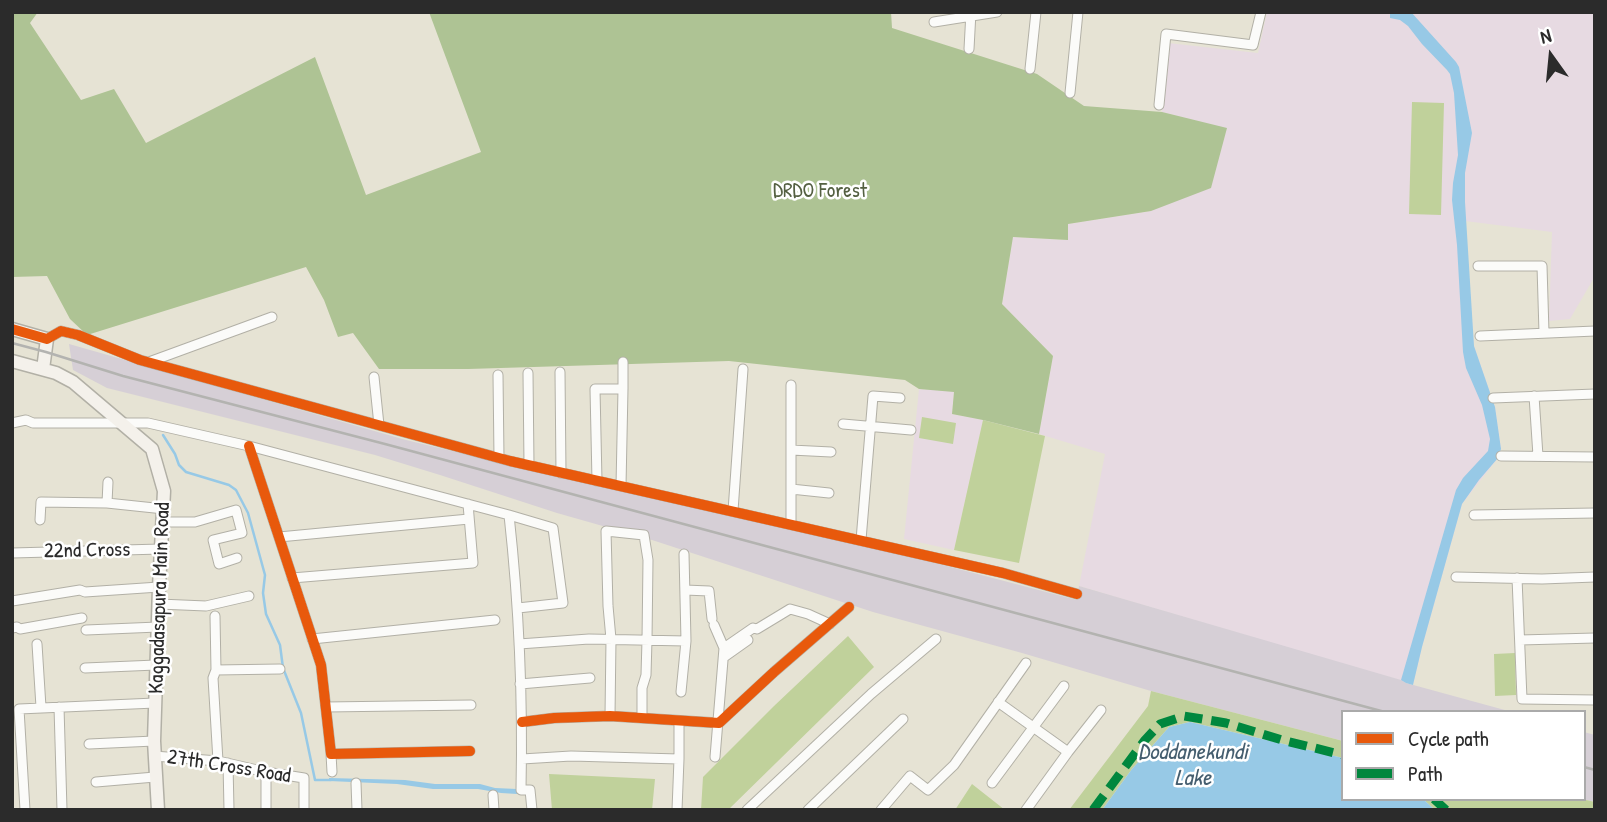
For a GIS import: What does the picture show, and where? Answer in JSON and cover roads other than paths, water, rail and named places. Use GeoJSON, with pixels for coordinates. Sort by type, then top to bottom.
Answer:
{"type":"FeatureCollection","features":[{"type":"Feature","properties":{"kind":"main road"},"geometry":{"type":"LineString","coordinates":[[12,329],[47,339],[43,369]]}},
{"type":"Feature","properties":{"kind":"main road","name":"Kaggadasapura Main Road"},"geometry":{"type":"LineString","coordinates":[[12,361],[43,369],[73,382],[152,449],[164,491],[154,741],[158,810]]}},
{"type":"Feature","properties":{"kind":"street"},"geometry":{"type":"LineString","coordinates":[[934,22],[971,14],[997,12]]}},
{"type":"Feature","properties":{"kind":"street"},"geometry":{"type":"LineString","coordinates":[[1030,69],[1036,12]]}},
{"type":"Feature","properties":{"kind":"street"},"geometry":{"type":"LineString","coordinates":[[1070,93],[1078,12]]}},
{"type":"Feature","properties":{"kind":"street"},"geometry":{"type":"LineString","coordinates":[[969,49],[971,14]]}},
{"type":"Feature","properties":{"kind":"street"},"geometry":{"type":"LineString","coordinates":[[1158,105],[1166,34],[1253,45],[1260,16]]}},
{"type":"Feature","properties":{"kind":"street"},"geometry":{"type":"LineString","coordinates":[[1478,266],[1542,266],[1544,333]]}},
{"type":"Feature","properties":{"kind":"street"},"geometry":{"type":"LineString","coordinates":[[149,362],[272,317]]}},
{"type":"Feature","properties":{"kind":"street"},"geometry":{"type":"LineString","coordinates":[[47,339],[61,331],[70,333],[149,362],[499,458],[1003,573],[1077,594]]}},
{"type":"Feature","properties":{"kind":"street"},"geometry":{"type":"LineString","coordinates":[[1480,336],[1595,331]]}},
{"type":"Feature","properties":{"kind":"street"},"geometry":{"type":"LineString","coordinates":[[621,486],[623,362]]}},
{"type":"Feature","properties":{"kind":"street"},"geometry":{"type":"LineString","coordinates":[[733,511],[743,369]]}},
{"type":"Feature","properties":{"kind":"street"},"geometry":{"type":"LineString","coordinates":[[560,372],[561,473]]}},
{"type":"Feature","properties":{"kind":"street"},"geometry":{"type":"LineString","coordinates":[[528,373],[529,465]]}},
{"type":"Feature","properties":{"kind":"street"},"geometry":{"type":"LineString","coordinates":[[498,375],[499,458]]}},
{"type":"Feature","properties":{"kind":"street"},"geometry":{"type":"LineString","coordinates":[[374,377],[379,425]]}},
{"type":"Feature","properties":{"kind":"street"},"geometry":{"type":"LineString","coordinates":[[791,385],[791,524]]}},
{"type":"Feature","properties":{"kind":"street"},"geometry":{"type":"LineString","coordinates":[[597,481],[594,389],[623,389]]}},
{"type":"Feature","properties":{"kind":"street"},"geometry":{"type":"LineString","coordinates":[[1493,398],[1595,394]]}},
{"type":"Feature","properties":{"kind":"street"},"geometry":{"type":"LineString","coordinates":[[861,540],[873,396],[900,398]]}},
{"type":"Feature","properties":{"kind":"street"},"geometry":{"type":"LineString","coordinates":[[1534,396],[1538,456]]}},
{"type":"Feature","properties":{"kind":"street"},"geometry":{"type":"LineString","coordinates":[[12,423],[26,420],[33,423],[148,423],[249,446],[553,528],[563,603],[518,608]]}},
{"type":"Feature","properties":{"kind":"street"},"geometry":{"type":"LineString","coordinates":[[843,424],[911,430]]}},
{"type":"Feature","properties":{"kind":"street"},"geometry":{"type":"LineString","coordinates":[[249,446],[321,665],[332,772]]}},
{"type":"Feature","properties":{"kind":"street"},"geometry":{"type":"LineString","coordinates":[[791,450],[831,452]]}},
{"type":"Feature","properties":{"kind":"street"},"geometry":{"type":"LineString","coordinates":[[1501,456],[1595,457]]}},
{"type":"Feature","properties":{"kind":"street"},"geometry":{"type":"LineString","coordinates":[[107,503],[108,482]]}},
{"type":"Feature","properties":{"kind":"street"},"geometry":{"type":"LineString","coordinates":[[791,489],[829,493]]}},
{"type":"Feature","properties":{"kind":"street"},"geometry":{"type":"LineString","coordinates":[[40,520],[41,502],[107,503],[195,522],[236,510],[242,533],[213,540],[219,564],[237,558]]}},
{"type":"Feature","properties":{"kind":"street"},"geometry":{"type":"LineString","coordinates":[[292,578],[474,563],[468,504]]}},
{"type":"Feature","properties":{"kind":"street"},"geometry":{"type":"LineString","coordinates":[[1474,515],[1595,513]]}},
{"type":"Feature","properties":{"kind":"street"},"geometry":{"type":"LineString","coordinates":[[509,515],[518,608],[522,722],[521,790],[530,790],[532,810]]}},
{"type":"Feature","properties":{"kind":"street"},"geometry":{"type":"LineString","coordinates":[[279,537],[469,519]]}},
{"type":"Feature","properties":{"kind":"street"},"geometry":{"type":"LineString","coordinates":[[610,716],[611,639],[606,531],[644,535],[648,560],[646,675],[642,688],[642,718]]}},
{"type":"Feature","properties":{"kind":"street","name":"22nd Cross"},"geometry":{"type":"LineString","coordinates":[[12,553],[161,549]]}},
{"type":"Feature","properties":{"kind":"street"},"geometry":{"type":"LineString","coordinates":[[681,692],[686,641],[684,554]]}},
{"type":"Feature","properties":{"kind":"street"},"geometry":{"type":"LineString","coordinates":[[1456,577],[1595,577]]}},
{"type":"Feature","properties":{"kind":"street"},"geometry":{"type":"LineString","coordinates":[[1517,578],[1522,699],[1595,700]]}},
{"type":"Feature","properties":{"kind":"street"},"geometry":{"type":"LineString","coordinates":[[12,601],[80,590],[85,592],[159,587]]}},
{"type":"Feature","properties":{"kind":"street"},"geometry":{"type":"LineString","coordinates":[[685,590],[709,591],[713,622],[724,653],[715,757]]}},
{"type":"Feature","properties":{"kind":"street"},"geometry":{"type":"LineString","coordinates":[[159,604],[206,606],[249,596]]}},
{"type":"Feature","properties":{"kind":"street"},"geometry":{"type":"LineString","coordinates":[[522,722],[610,716],[719,723],[849,607]]}},
{"type":"Feature","properties":{"kind":"street"},"geometry":{"type":"LineString","coordinates":[[724,653],[753,628],[757,629],[790,609],[830,624]]}},
{"type":"Feature","properties":{"kind":"street"},"geometry":{"type":"LineString","coordinates":[[215,616],[216,670],[213,678],[229,810]]}},
{"type":"Feature","properties":{"kind":"street"},"geometry":{"type":"LineString","coordinates":[[12,628],[20,629],[82,618]]}},
{"type":"Feature","properties":{"kind":"street"},"geometry":{"type":"LineString","coordinates":[[312,639],[495,620]]}},
{"type":"Feature","properties":{"kind":"street"},"geometry":{"type":"LineString","coordinates":[[86,630],[158,627]]}},
{"type":"Feature","properties":{"kind":"street"},"geometry":{"type":"LineString","coordinates":[[1520,640],[1595,638]]}},
{"type":"Feature","properties":{"kind":"street"},"geometry":{"type":"LineString","coordinates":[[519,644],[589,639],[686,641]]}},
{"type":"Feature","properties":{"kind":"street"},"geometry":{"type":"LineString","coordinates":[[747,810],[871,694],[936,639]]}},
{"type":"Feature","properties":{"kind":"street"},"geometry":{"type":"LineString","coordinates":[[37,644],[41,707]]}},
{"type":"Feature","properties":{"kind":"street"},"geometry":{"type":"LineString","coordinates":[[881,810],[910,776],[928,790],[954,765],[1026,663]]}},
{"type":"Feature","properties":{"kind":"street"},"geometry":{"type":"LineString","coordinates":[[85,668],[156,665]]}},
{"type":"Feature","properties":{"kind":"street"},"geometry":{"type":"LineString","coordinates":[[216,670],[280,669]]}},
{"type":"Feature","properties":{"kind":"street"},"geometry":{"type":"LineString","coordinates":[[520,684],[590,678]]}},
{"type":"Feature","properties":{"kind":"street"},"geometry":{"type":"LineString","coordinates":[[992,783],[1064,686]]}},
{"type":"Feature","properties":{"kind":"street"},"geometry":{"type":"LineString","coordinates":[[998,702],[1068,752]]}},
{"type":"Feature","properties":{"kind":"street"},"geometry":{"type":"LineString","coordinates":[[25,810],[19,709],[155,703]]}},
{"type":"Feature","properties":{"kind":"street"},"geometry":{"type":"LineString","coordinates":[[326,707],[471,705]]}},
{"type":"Feature","properties":{"kind":"street"},"geometry":{"type":"LineString","coordinates":[[59,707],[62,810]]}},
{"type":"Feature","properties":{"kind":"street"},"geometry":{"type":"LineString","coordinates":[[1026,810],[1101,710]]}},
{"type":"Feature","properties":{"kind":"street"},"geometry":{"type":"LineString","coordinates":[[808,810],[903,719]]}},
{"type":"Feature","properties":{"kind":"street"},"geometry":{"type":"LineString","coordinates":[[677,810],[679,721]]}},
{"type":"Feature","properties":{"kind":"street","name":"27th Cross Road"},"geometry":{"type":"LineString","coordinates":[[89,744],[154,741]]}},
{"type":"Feature","properties":{"kind":"street"},"geometry":{"type":"LineString","coordinates":[[331,754],[471,751]]}},
{"type":"Feature","properties":{"kind":"street","name":"27th Cross Road"},"geometry":{"type":"LineString","coordinates":[[154,755],[223,762],[304,778],[304,810]]}},
{"type":"Feature","properties":{"kind":"street"},"geometry":{"type":"LineString","coordinates":[[522,760],[571,756],[679,759]]}},
{"type":"Feature","properties":{"kind":"street"},"geometry":{"type":"LineString","coordinates":[[266,772],[266,810]]}},
{"type":"Feature","properties":{"kind":"street"},"geometry":{"type":"LineString","coordinates":[[96,782],[155,777]]}},
{"type":"Feature","properties":{"kind":"street"},"geometry":{"type":"LineString","coordinates":[[356,783],[357,810]]}},
{"type":"Feature","properties":{"kind":"street"},"geometry":{"type":"LineString","coordinates":[[493,795],[494,810]]}},
{"type":"Feature","properties":{"kind":"water"},"geometry":{"type":"Polygon","coordinates":[[[1390,12],[1411,12],[1459,67],[1472,133],[1465,173],[1465,202],[1474,346],[1495,407],[1501,449],[1498,458],[1462,504],[1413,685],[1401,680],[1456,490],[1463,478],[1488,451],[1490,439],[1482,405],[1466,368],[1463,352],[1452,200],[1458,155],[1454,93],[1450,74],[1408,26],[1400,20],[1390,18],[1390,12]]]}},
{"type":"Feature","properties":{"kind":"water","name":"Doddanekundi Lake"},"geometry":{"type":"Polygon","coordinates":[[[1190,722],[1341,758],[1341,801],[1425,801],[1435,810],[1102,810],[1132,769],[1169,727],[1190,722]]]}},
{"type":"Feature","properties":{"kind":"water"},"geometry":{"type":"Polygon","coordinates":[[[329,778],[480,784],[517,789],[517,794],[478,789],[433,789],[397,784],[329,781],[329,778]]]}},
{"type":"Feature","properties":{"kind":"waterway"},"geometry":{"type":"LineString","coordinates":[[163,435],[179,465],[186,472],[229,485],[236,490],[248,513],[265,575],[263,593],[266,614],[280,645],[283,668],[301,713],[315,780],[331,780]]}},
{"type":"Feature","properties":{"kind":"railway"},"geometry":{"type":"LineString","coordinates":[[12,343],[123,376],[1378,710]]}},
{"type":"Feature","properties":{"kind":"railway"},"geometry":{"type":"LineString","coordinates":[[1586,768],[1595,770]]}},
{"type":"Feature","properties":{"kind":"park label","name":"DRDO Forest"},"geometry":{"type":"Point","coordinates":[820,191]}}]}
